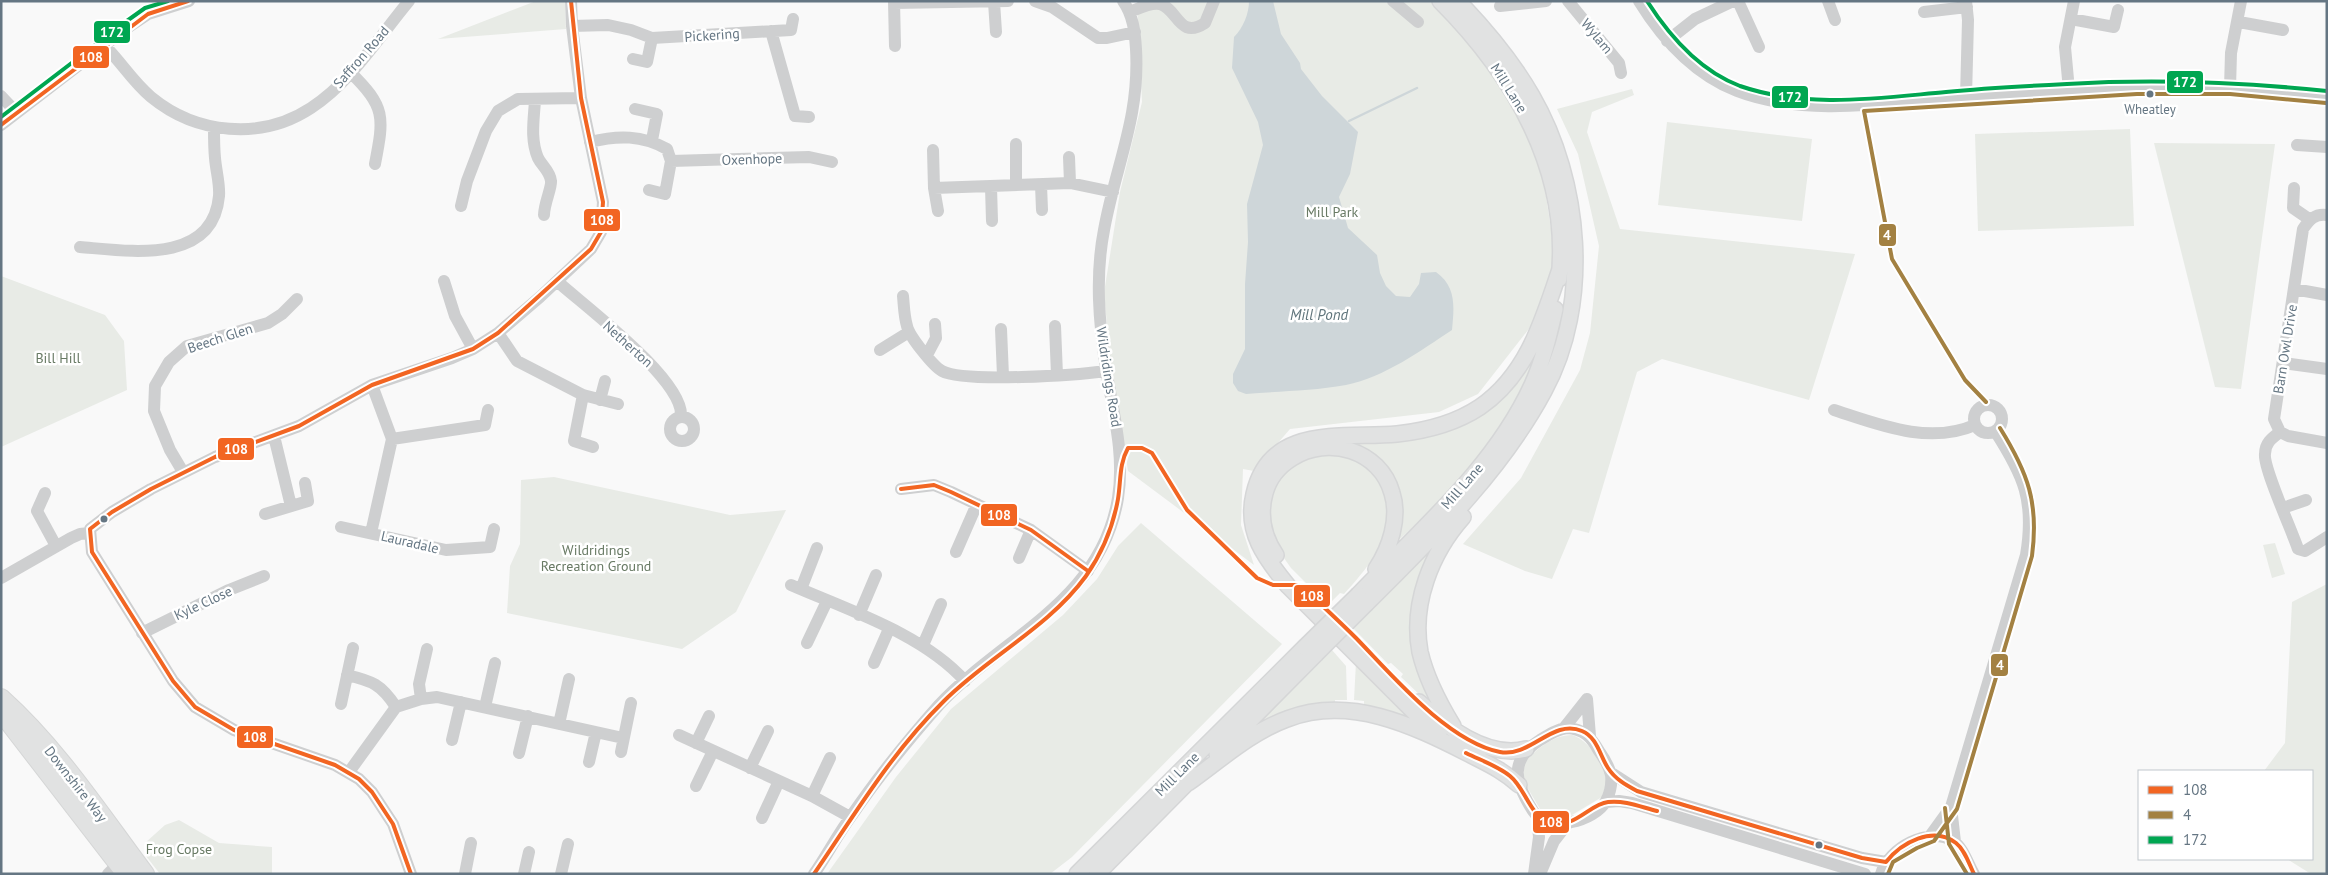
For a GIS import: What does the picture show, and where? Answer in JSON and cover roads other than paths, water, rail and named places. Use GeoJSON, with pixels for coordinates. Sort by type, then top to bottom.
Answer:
{"type":"FeatureCollection","features":[{"type":"Feature","properties":{"kind":"highway","name":"Downshire Way"},"geometry":{"type":"LineString","coordinates":[[1,698],[55,756],[121,866]]}},
{"type":"Feature","properties":{"kind":"highway","name":"Downshire Way"},"geometry":{"type":"LineString","coordinates":[[1,712],[121,866],[146,874]]}},
{"type":"Feature","properties":{"kind":"main road","name":"Mill Lane"},"geometry":{"type":"LineString","coordinates":[[1097,874],[1188,783],[1456,493],[1489,454],[1532,386],[1543,356],[1556,307],[1560,269],[1556,209],[1539,142],[1520,101],[1503,75],[1471,34],[1440,1]]}},
{"type":"Feature","properties":{"kind":"main road","name":"Mill Lane"},"geometry":{"type":"LineString","coordinates":[[1362,596],[1425,544],[1488,476],[1544,391],[1559,354],[1572,300],[1573,235],[1565,181],[1549,132],[1533,97],[1495,42],[1458,1]]}},
{"type":"Feature","properties":{"kind":"main road"},"geometry":{"type":"LineString","coordinates":[[1440,738],[1288,586],[1268,561],[1253,531],[1251,512],[1254,492],[1260,476],[1270,463],[1296,443],[1327,435],[1386,435],[1411,432],[1447,423],[1484,404],[1515,373],[1529,352],[1544,318],[1560,269]]}},
{"type":"Feature","properties":{"kind":"main road"},"geometry":{"type":"LineString","coordinates":[[1455,729],[1437,699],[1420,652],[1419,611],[1424,586],[1434,560],[1453,528],[1494,479],[1531,424],[1544,391]]}},
{"type":"Feature","properties":{"kind":"main road"},"geometry":{"type":"LineString","coordinates":[[1362,596],[1384,555],[1392,532],[1394,507],[1389,485],[1375,465],[1357,452],[1326,446],[1303,451],[1280,467],[1266,488],[1262,520],[1270,546],[1301,585],[1432,713],[1455,729],[1496,750],[1513,752],[1526,749]]}},
{"type":"Feature","properties":{"kind":"main road","name":"Mill Lane"},"geometry":{"type":"LineString","coordinates":[[1077,874],[1311,651]]}},
{"type":"Feature","properties":{"kind":"main road"},"geometry":{"type":"LineString","coordinates":[[1188,783],[1257,733],[1286,719],[1314,712],[1338,710],[1361,712],[1394,721],[1440,738],[1502,770],[1519,785]]}},
{"type":"Feature","properties":{"kind":"street","name":"Saffron Road"},"geometry":{"type":"LineString","coordinates":[[105,46],[151,97],[178,114],[214,128],[241,130],[277,125],[311,108],[350,72],[409,1]]}},
{"type":"Feature","properties":{"kind":"street"},"geometry":{"type":"LineString","coordinates":[[411,874],[397,831],[387,814],[372,792],[349,772],[335,765],[234,730],[210,718],[184,696],[92,552],[89,533],[92,526],[112,512],[183,472],[215,457],[299,426],[372,385],[473,349],[498,333],[558,282],[591,249],[601,232],[603,202],[581,98],[572,26],[571,1]]}},
{"type":"Feature","properties":{"kind":"street"},"geometry":{"type":"LineString","coordinates":[[895,46],[894,2],[1008,1]]}},
{"type":"Feature","properties":{"kind":"street"},"geometry":{"type":"LineString","coordinates":[[1035,1],[1052,7],[1098,38],[1135,32]]}},
{"type":"Feature","properties":{"kind":"street"},"geometry":{"type":"LineString","coordinates":[[1128,6],[1159,4],[1183,25],[1195,28],[1205,24],[1214,1]]}},
{"type":"Feature","properties":{"kind":"street"},"geometry":{"type":"LineString","coordinates":[[1393,1],[1418,22]]}},
{"type":"Feature","properties":{"kind":"street"},"geometry":{"type":"LineString","coordinates":[[1500,6],[1546,1]]}},
{"type":"Feature","properties":{"kind":"street","name":"Wylam"},"geometry":{"type":"LineString","coordinates":[[1568,1],[1619,63],[1622,73]]}},
{"type":"Feature","properties":{"kind":"street"},"geometry":{"type":"LineString","coordinates":[[1639,1],[1667,41],[1688,62],[1736,91],[1770,100],[1806,105],[1857,105],[2069,90],[2230,88],[2327,97]]}},
{"type":"Feature","properties":{"kind":"street"},"geometry":{"type":"LineString","coordinates":[[1667,41],[1709,6],[1733,1]]}},
{"type":"Feature","properties":{"kind":"street"},"geometry":{"type":"LineString","coordinates":[[1738,1],[1759,47]]}},
{"type":"Feature","properties":{"kind":"street"},"geometry":{"type":"LineString","coordinates":[[1828,1],[1835,20]]}},
{"type":"Feature","properties":{"kind":"street"},"geometry":{"type":"LineString","coordinates":[[2069,90],[2066,47],[2074,1]]}},
{"type":"Feature","properties":{"kind":"street"},"geometry":{"type":"LineString","coordinates":[[2230,88],[2231,53],[2239,22],[2241,1]]}},
{"type":"Feature","properties":{"kind":"street"},"geometry":{"type":"LineString","coordinates":[[1,125],[148,14],[187,2]]}},
{"type":"Feature","properties":{"kind":"street"},"geometry":{"type":"LineString","coordinates":[[994,2],[996,32]]}},
{"type":"Feature","properties":{"kind":"street"},"geometry":{"type":"LineString","coordinates":[[1924,12],[1943,5],[1966,4],[1966,97]]}},
{"type":"Feature","properties":{"kind":"street","name":"Wildridings Road"},"geometry":{"type":"LineString","coordinates":[[814,874],[850,817],[909,740],[965,681],[1057,607],[1077,587],[1107,538],[1119,492],[1120,458],[1106,371],[1100,318],[1099,269],[1102,239],[1130,130],[1136,95],[1135,32],[1128,6]]}},
{"type":"Feature","properties":{"kind":"street"},"geometry":{"type":"LineString","coordinates":[[2071,19],[2114,27],[2118,10]]}},
{"type":"Feature","properties":{"kind":"street","name":"Pickering"},"geometry":{"type":"LineString","coordinates":[[572,26],[608,25],[631,30],[652,38],[791,30],[793,19]]}},
{"type":"Feature","properties":{"kind":"street"},"geometry":{"type":"LineString","coordinates":[[2239,22],[2283,30]]}},
{"type":"Feature","properties":{"kind":"street"},"geometry":{"type":"LineString","coordinates":[[771,31],[795,116],[809,117]]}},
{"type":"Feature","properties":{"kind":"street"},"geometry":{"type":"LineString","coordinates":[[633,59],[646,62],[652,38]]}},
{"type":"Feature","properties":{"kind":"street"},"geometry":{"type":"LineString","coordinates":[[350,72],[372,94],[380,112],[381,132],[375,164]]}},
{"type":"Feature","properties":{"kind":"street"},"geometry":{"type":"LineString","coordinates":[[1,96],[16,112]]}},
{"type":"Feature","properties":{"kind":"street"},"geometry":{"type":"LineString","coordinates":[[459,198],[486,131],[498,111],[518,99],[581,98]]}},
{"type":"Feature","properties":{"kind":"street"},"geometry":{"type":"LineString","coordinates":[[535,100],[532,139],[539,159],[547,169],[552,182],[544,202],[544,215]]}},
{"type":"Feature","properties":{"kind":"street"},"geometry":{"type":"LineString","coordinates":[[635,108],[657,114],[652,140]]}},
{"type":"Feature","properties":{"kind":"street"},"geometry":{"type":"LineString","coordinates":[[80,247],[147,251],[180,246],[196,240],[210,227],[218,209],[220,194],[215,156],[214,128]]}},
{"type":"Feature","properties":{"kind":"street"},"geometry":{"type":"LineString","coordinates":[[590,142],[621,136],[652,140],[667,149],[671,161],[665,194],[649,190]]}},
{"type":"Feature","properties":{"kind":"street"},"geometry":{"type":"LineString","coordinates":[[1016,144],[1016,185]]}},
{"type":"Feature","properties":{"kind":"street"},"geometry":{"type":"LineString","coordinates":[[2297,145],[2327,147]]}},
{"type":"Feature","properties":{"kind":"street"},"geometry":{"type":"LineString","coordinates":[[933,150],[934,188],[938,211]]}},
{"type":"Feature","properties":{"kind":"street","name":"Oxenhope"},"geometry":{"type":"LineString","coordinates":[[671,161],[810,157],[832,162]]}},
{"type":"Feature","properties":{"kind":"street"},"geometry":{"type":"LineString","coordinates":[[1069,157],[1070,183]]}},
{"type":"Feature","properties":{"kind":"street"},"geometry":{"type":"LineString","coordinates":[[934,188],[1042,186],[1070,183],[1113,192]]}},
{"type":"Feature","properties":{"kind":"street"},"geometry":{"type":"LineString","coordinates":[[1042,186],[1042,210]]}},
{"type":"Feature","properties":{"kind":"street"},"geometry":{"type":"LineString","coordinates":[[991,187],[992,221]]}},
{"type":"Feature","properties":{"kind":"street"},"geometry":{"type":"LineString","coordinates":[[2294,188],[2292,208],[2309,219],[2327,215]]}},
{"type":"Feature","properties":{"kind":"street","name":"Barn Owl Drive"},"geometry":{"type":"LineString","coordinates":[[2280,432],[2274,419],[2303,229],[2309,219]]}},
{"type":"Feature","properties":{"kind":"street"},"geometry":{"type":"LineString","coordinates":[[444,281],[455,316],[473,349]]}},
{"type":"Feature","properties":{"kind":"street","name":"Netherton"},"geometry":{"type":"LineString","coordinates":[[558,282],[652,365],[676,396],[682,407],[681,417]]}},
{"type":"Feature","properties":{"kind":"street"},"geometry":{"type":"LineString","coordinates":[[2294,289],[2327,295]]}},
{"type":"Feature","properties":{"kind":"street"},"geometry":{"type":"LineString","coordinates":[[903,296],[905,320],[909,332],[942,371],[957,377],[1057,375],[1106,371]]}},
{"type":"Feature","properties":{"kind":"street","name":"Beech Glen"},"geometry":{"type":"LineString","coordinates":[[183,472],[170,450],[154,411],[155,386],[169,362],[187,346],[268,323],[282,314],[297,299]]}},
{"type":"Feature","properties":{"kind":"street"},"geometry":{"type":"LineString","coordinates":[[927,355],[936,338],[934,324]]}},
{"type":"Feature","properties":{"kind":"street"},"geometry":{"type":"LineString","coordinates":[[1055,326],[1057,375]]}},
{"type":"Feature","properties":{"kind":"street"},"geometry":{"type":"LineString","coordinates":[[1001,329],[1003,376]]}},
{"type":"Feature","properties":{"kind":"street"},"geometry":{"type":"LineString","coordinates":[[880,350],[909,332]]}},
{"type":"Feature","properties":{"kind":"street"},"geometry":{"type":"LineString","coordinates":[[498,333],[517,361],[583,395],[618,404]]}},
{"type":"Feature","properties":{"kind":"street"},"geometry":{"type":"LineString","coordinates":[[2283,363],[2327,369]]}},
{"type":"Feature","properties":{"kind":"street"},"geometry":{"type":"LineString","coordinates":[[600,400],[605,381]]}},
{"type":"Feature","properties":{"kind":"street"},"geometry":{"type":"LineString","coordinates":[[372,385],[392,439],[485,425],[488,410]]}},
{"type":"Feature","properties":{"kind":"street"},"geometry":{"type":"LineString","coordinates":[[583,395],[574,441],[593,447]]}},
{"type":"Feature","properties":{"kind":"street"},"geometry":{"type":"LineString","coordinates":[[1985,405],[1999,410],[2002,417],[2000,425],[1995,431],[1986,432],[1975,425],[1974,415],[1978,409],[1985,405]]}},
{"type":"Feature","properties":{"kind":"street"},"geometry":{"type":"LineString","coordinates":[[1834,410],[1911,432],[1930,435],[1960,432],[1975,425]]}},
{"type":"Feature","properties":{"kind":"street"},"geometry":{"type":"LineString","coordinates":[[1930,836],[1951,807],[2026,555],[2030,510],[2024,486],[2018,468],[1995,431]]}},
{"type":"Feature","properties":{"kind":"street"},"geometry":{"type":"LineString","coordinates":[[2327,443],[2288,436],[2280,432],[2268,442],[2264,455],[2298,549],[2305,551],[2327,537]]}},
{"type":"Feature","properties":{"kind":"street"},"geometry":{"type":"LineString","coordinates":[[274,436],[291,506]]}},
{"type":"Feature","properties":{"kind":"street","name":"Lauradale"},"geometry":{"type":"LineString","coordinates":[[371,533],[392,439]]}},
{"type":"Feature","properties":{"kind":"street"},"geometry":{"type":"LineString","coordinates":[[265,514],[308,501],[305,483]]}},
{"type":"Feature","properties":{"kind":"street"},"geometry":{"type":"LineString","coordinates":[[901,489],[934,485],[1031,530],[1088,571]]}},
{"type":"Feature","properties":{"kind":"street"},"geometry":{"type":"LineString","coordinates":[[45,493],[37,511],[56,546]]}},
{"type":"Feature","properties":{"kind":"street"},"geometry":{"type":"LineString","coordinates":[[2283,508],[2306,500]]}},
{"type":"Feature","properties":{"kind":"street"},"geometry":{"type":"LineString","coordinates":[[956,552],[977,504]]}},
{"type":"Feature","properties":{"kind":"street","name":"Lauradale"},"geometry":{"type":"LineString","coordinates":[[341,527],[446,550],[490,547],[494,529]]}},
{"type":"Feature","properties":{"kind":"street"},"geometry":{"type":"LineString","coordinates":[[1019,558],[1031,530]]}},
{"type":"Feature","properties":{"kind":"street"},"geometry":{"type":"LineString","coordinates":[[1,578],[56,546],[80,534],[89,533]]}},
{"type":"Feature","properties":{"kind":"street"},"geometry":{"type":"LineString","coordinates":[[818,548],[796,587],[923,645],[950,665],[965,681]]}},
{"type":"Feature","properties":{"kind":"street"},"geometry":{"type":"LineString","coordinates":[[859,615],[876,575]]}},
{"type":"Feature","properties":{"kind":"street","name":"Kyle Close"},"geometry":{"type":"LineString","coordinates":[[142,633],[229,590],[264,576]]}},
{"type":"Feature","properties":{"kind":"street"},"geometry":{"type":"LineString","coordinates":[[807,643],[827,601]]}},
{"type":"Feature","properties":{"kind":"street"},"geometry":{"type":"LineString","coordinates":[[923,645],[941,604]]}},
{"type":"Feature","properties":{"kind":"street"},"geometry":{"type":"LineString","coordinates":[[874,664],[889,629]]}},
{"type":"Feature","properties":{"kind":"street"},"geometry":{"type":"LineString","coordinates":[[340,704],[353,648]]}},
{"type":"Feature","properties":{"kind":"street"},"geometry":{"type":"LineString","coordinates":[[422,699],[419,684],[427,649]]}},
{"type":"Feature","properties":{"kind":"street"},"geometry":{"type":"LineString","coordinates":[[485,707],[495,662]]}},
{"type":"Feature","properties":{"kind":"street"},"geometry":{"type":"LineString","coordinates":[[347,675],[373,682],[387,693],[396,707]]}},
{"type":"Feature","properties":{"kind":"street"},"geometry":{"type":"LineString","coordinates":[[559,724],[569,679]]}},
{"type":"Feature","properties":{"kind":"street"},"geometry":{"type":"LineString","coordinates":[[349,772],[384,721],[396,707],[422,699],[437,698],[461,702],[623,738]]}},
{"type":"Feature","properties":{"kind":"street"},"geometry":{"type":"LineString","coordinates":[[1534,874],[1539,837],[1537,816],[1519,785],[1519,763],[1526,749],[1564,728],[1587,699],[1590,736],[1610,772],[1611,784],[1606,802]]}},
{"type":"Feature","properties":{"kind":"street"},"geometry":{"type":"LineString","coordinates":[[452,740],[461,702]]}},
{"type":"Feature","properties":{"kind":"street"},"geometry":{"type":"LineString","coordinates":[[621,752],[631,703]]}},
{"type":"Feature","properties":{"kind":"street"},"geometry":{"type":"LineString","coordinates":[[519,753],[528,716]]}},
{"type":"Feature","properties":{"kind":"street"},"geometry":{"type":"LineString","coordinates":[[696,743],[709,716]]}},
{"type":"Feature","properties":{"kind":"street"},"geometry":{"type":"LineString","coordinates":[[1564,728],[1580,730],[1590,736]]}},
{"type":"Feature","properties":{"kind":"street"},"geometry":{"type":"LineString","coordinates":[[750,768],[768,731]]}},
{"type":"Feature","properties":{"kind":"street"},"geometry":{"type":"LineString","coordinates":[[589,762],[596,732]]}},
{"type":"Feature","properties":{"kind":"street"},"geometry":{"type":"LineString","coordinates":[[680,735],[812,796],[850,817]]}},
{"type":"Feature","properties":{"kind":"street"},"geometry":{"type":"LineString","coordinates":[[696,786],[713,751]]}},
{"type":"Feature","properties":{"kind":"street"},"geometry":{"type":"LineString","coordinates":[[812,796],[830,758]]}},
{"type":"Feature","properties":{"kind":"street"},"geometry":{"type":"LineString","coordinates":[[1610,772],[1641,792],[1862,858],[1884,868],[1895,852],[1930,836],[1939,835],[1955,842]]}},
{"type":"Feature","properties":{"kind":"street"},"geometry":{"type":"LineString","coordinates":[[762,818],[779,781]]}},
{"type":"Feature","properties":{"kind":"street"},"geometry":{"type":"LineString","coordinates":[[1537,816],[1550,823],[1568,823],[1592,812],[1606,802],[1632,803],[1865,874]]}},
{"type":"Feature","properties":{"kind":"street"},"geometry":{"type":"LineString","coordinates":[[1951,807],[1955,842],[1974,874]]}},
{"type":"Feature","properties":{"kind":"street"},"geometry":{"type":"LineString","coordinates":[[1540,874],[1554,841],[1568,823]]}},
{"type":"Feature","properties":{"kind":"street"},"geometry":{"type":"LineString","coordinates":[[465,874],[471,844]]}},
{"type":"Feature","properties":{"kind":"street"},"geometry":{"type":"LineString","coordinates":[[561,874],[568,844]]}},
{"type":"Feature","properties":{"kind":"street"},"geometry":{"type":"LineString","coordinates":[[524,874],[529,852]]}},
{"type":"Feature","properties":{"kind":"water","name":"Mill Pond"},"geometry":{"type":"Polygon","coordinates":[[[1249,1],[1273,1],[1281,34],[1300,63],[1301,69],[1322,96],[1358,132],[1350,174],[1339,197],[1348,228],[1377,255],[1380,273],[1386,286],[1396,296],[1410,297],[1419,284],[1421,273],[1436,272],[1448,284],[1453,298],[1452,330],[1415,355],[1388,370],[1346,385],[1321,389],[1246,394],[1238,391],[1233,383],[1233,374],[1245,349],[1245,284],[1248,242],[1247,204],[1263,145],[1258,122],[1232,68],[1234,37],[1245,20],[1249,1]]]}},
{"type":"Feature","properties":{"kind":"waterway"},"geometry":{"type":"LineString","coordinates":[[1349,121],[1417,88]]}},
{"type":"Feature","properties":{"kind":"place","name":"Wheatley"},"geometry":{"type":"Point","coordinates":[2150,94]}},
{"type":"Feature","properties":{"kind":"park label","name":"Mill Park"},"geometry":{"type":"Point","coordinates":[1332,212]}},
{"type":"Feature","properties":{"kind":"park label","name":"Bill Hill"},"geometry":{"type":"Point","coordinates":[58,358]}},
{"type":"Feature","properties":{"kind":"park label","name":"Wildridings Recreation Ground"},"geometry":{"type":"Point","coordinates":[596,558]}},
{"type":"Feature","properties":{"kind":"park label","name":"Frog Copse"},"geometry":{"type":"Point","coordinates":[179,849]}}]}
